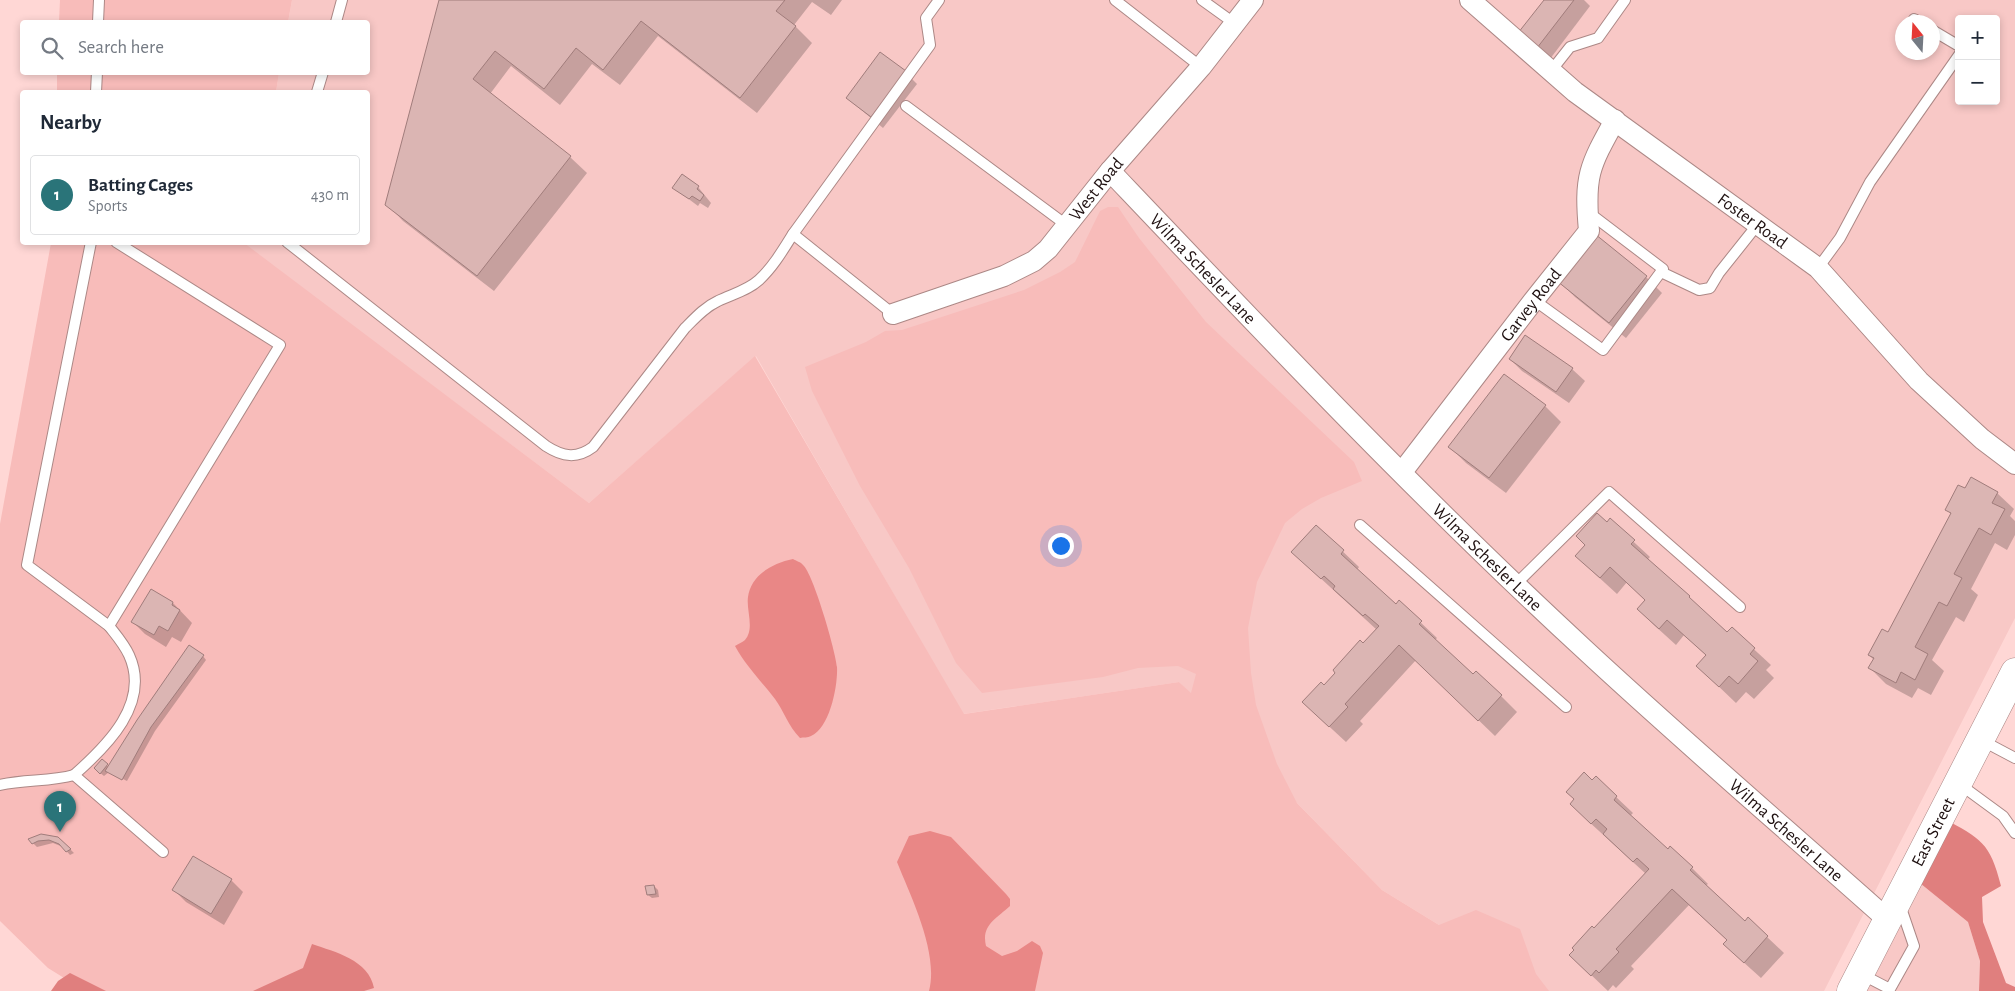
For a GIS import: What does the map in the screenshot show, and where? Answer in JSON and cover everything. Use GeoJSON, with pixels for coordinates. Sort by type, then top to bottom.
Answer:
{"type":"FeatureCollection","features":[{"type":"Feature","properties":{"kind":"main road","name":"East Street"},"geometry":{"type":"LineString","coordinates":[[1856,982],[2015,672]]}},
{"type":"Feature","properties":{"kind":"street","name":"West Road"},"geometry":{"type":"LineString","coordinates":[[893,314],[1020,269],[1034,261],[1048,249],[1065,224],[1202,67],[1253,0]]}},
{"type":"Feature","properties":{"kind":"street","name":"Foster Road"},"geometry":{"type":"LineString","coordinates":[[1470,0],[1575,92],[1818,268],[1919,382],[1982,439],[2015,464]]}},
{"type":"Feature","properties":{"kind":"street","name":"Garvey Road"},"geometry":{"type":"LineString","coordinates":[[1402,472],[1589,231],[1586,196],[1592,163],[1615,120]]}},
{"type":"Feature","properties":{"kind":"street","name":"Wilma Schesler Lane"},"geometry":{"type":"LineString","coordinates":[[1110,171],[1245,313],[1402,472],[1583,648],[1893,910]]}},
{"type":"Feature","properties":{"kind":"lane"},"geometry":{"type":"LineString","coordinates":[[98,20],[99,0]]}},
{"type":"Feature","properties":{"kind":"lane"},"geometry":{"type":"LineString","coordinates":[[337,20],[342,0]]}},
{"type":"Feature","properties":{"kind":"lane"},"geometry":{"type":"LineString","coordinates":[[291,245],[546,446],[566,456],[576,456],[594,447],[685,328],[716,301],[742,292],[758,281],[774,265],[793,234],[930,44],[926,18],[939,0]]}},
{"type":"Feature","properties":{"kind":"lane"},"geometry":{"type":"LineString","coordinates":[[1115,0],[1202,67]]}},
{"type":"Feature","properties":{"kind":"lane"},"geometry":{"type":"LineString","coordinates":[[1202,0],[1234,23]]}},
{"type":"Feature","properties":{"kind":"lane"},"geometry":{"type":"LineString","coordinates":[[1551,71],[1570,47],[1598,38],[1625,0]]}},
{"type":"Feature","properties":{"kind":"lane"},"geometry":{"type":"LineString","coordinates":[[1940,35],[1955,44]]}},
{"type":"Feature","properties":{"kind":"lane"},"geometry":{"type":"LineString","coordinates":[[1818,268],[1840,238],[1870,182],[1955,60]]}},
{"type":"Feature","properties":{"kind":"lane"},"geometry":{"type":"LineString","coordinates":[[96,90],[97,75]]}},
{"type":"Feature","properties":{"kind":"lane"},"geometry":{"type":"LineString","coordinates":[[318,90],[322,75]]}},
{"type":"Feature","properties":{"kind":"lane"},"geometry":{"type":"LineString","coordinates":[[906,106],[1065,224]]}},
{"type":"Feature","properties":{"kind":"lane"},"geometry":{"type":"LineString","coordinates":[[1534,300],[1602,350],[1663,269],[1587,212]]}},
{"type":"Feature","properties":{"kind":"lane"},"geometry":{"type":"LineString","coordinates":[[1661,272],[1699,290],[1710,288],[1719,273],[1758,224]]}},
{"type":"Feature","properties":{"kind":"lane"},"geometry":{"type":"LineString","coordinates":[[793,234],[893,314]]}},
{"type":"Feature","properties":{"kind":"lane"},"geometry":{"type":"LineString","coordinates":[[0,785],[29,780],[60,779],[74,775],[89,762],[120,727],[128,714],[135,692],[136,682],[129,655],[109,626],[26,565],[90,245]]}},
{"type":"Feature","properties":{"kind":"lane"},"geometry":{"type":"LineString","coordinates":[[109,626],[280,345],[121,245]]}},
{"type":"Feature","properties":{"kind":"lane"},"geometry":{"type":"LineString","coordinates":[[1516,584],[1609,492],[1740,607]]}},
{"type":"Feature","properties":{"kind":"lane"},"geometry":{"type":"LineString","coordinates":[[1360,525],[1566,707]]}},
{"type":"Feature","properties":{"kind":"lane"},"geometry":{"type":"LineString","coordinates":[[1980,739],[2015,758]]}},
{"type":"Feature","properties":{"kind":"lane"},"geometry":{"type":"LineString","coordinates":[[74,775],[163,852]]}},
{"type":"Feature","properties":{"kind":"lane"},"geometry":{"type":"LineString","coordinates":[[1958,783],[2004,816],[2015,833]]}},
{"type":"Feature","properties":{"kind":"shaded area"},"geometry":{"type":"Polygon","coordinates":[[[60,0],[292,0],[288,20],[59,20],[60,0]]]}},
{"type":"Feature","properties":{"kind":"shaded area"},"geometry":{"type":"Polygon","coordinates":[[[292,0],[2015,0],[2015,618],[1824,991],[1547,991],[1382,890],[1179,682],[963,714],[756,356],[589,503],[244,245],[370,245],[370,90],[276,90],[279,75],[370,75],[370,20],[288,20],[292,0]]]}},
{"type":"Feature","properties":{"kind":"shaded area"},"geometry":{"type":"Polygon","coordinates":[[[57,75],[279,75],[276,90],[57,90],[57,75]]]}},
{"type":"Feature","properties":{"kind":"shaded area"},"geometry":{"type":"Polygon","coordinates":[[[1108,207],[1118,207],[1139,238],[1206,322],[1354,462],[1362,481],[1321,498],[1302,509],[1285,523],[1257,582],[1248,628],[1251,673],[1256,705],[1277,764],[1297,803],[1382,890],[1439,925],[1476,910],[1520,929],[1536,974],[1549,991],[85,991],[48,968],[0,921],[0,524],[51,245],[247,245],[589,503],[755,356],[964,714],[1179,682],[1191,693],[1196,674],[1178,666],[1138,668],[1103,677],[982,693],[956,663],[909,568],[860,486],[812,391],[805,367],[866,342],[885,331],[902,330],[1024,290],[1060,272],[1075,262],[1100,211],[1108,207]]]}},
{"type":"Feature","properties":{"kind":"shaded area"},"geometry":{"type":"Polygon","coordinates":[[[793,559],[803,565],[812,582],[828,630],[837,667],[834,695],[828,715],[818,731],[811,736],[800,738],[792,729],[775,699],[735,646],[748,636],[750,625],[748,597],[753,582],[764,571],[793,559]]]}},
{"type":"Feature","properties":{"kind":"shaded area"},"geometry":{"type":"Polygon","coordinates":[[[1943,818],[1975,837],[1982,843],[1993,860],[2001,886],[1982,897],[1983,922],[2006,983],[2015,987],[2015,991],[1979,991],[1980,961],[1968,922],[1910,875],[1943,818]]]}},
{"type":"Feature","properties":{"kind":"shaded area"},"geometry":{"type":"Polygon","coordinates":[[[930,831],[951,837],[1010,899],[1010,906],[988,928],[985,939],[986,946],[1002,956],[1017,951],[1032,941],[1040,946],[1043,953],[1035,991],[929,991],[931,976],[927,943],[916,908],[897,862],[909,836],[930,831]]]}},
{"type":"Feature","properties":{"kind":"shaded area"},"geometry":{"type":"Polygon","coordinates":[[[1910,875],[1968,922],[1980,961],[1979,991],[1850,991],[1910,875]]]}},
{"type":"Feature","properties":{"kind":"shaded area"},"geometry":{"type":"Polygon","coordinates":[[[312,944],[350,958],[365,970],[371,978],[374,988],[364,991],[253,991],[303,968],[312,944]]]}},
{"type":"Feature","properties":{"kind":"shaded area"},"geometry":{"type":"Polygon","coordinates":[[[70,973],[106,991],[51,991],[58,981],[70,973]]]}},
{"type":"Feature","properties":{"kind":"building"},"geometry":{"type":"Polygon","coordinates":[[[439,0],[785,0],[776,11],[796,26],[740,98],[641,21],[603,70],[576,48],[544,89],[495,51],[473,79],[571,156],[477,276],[385,205],[439,0]]]}},
{"type":"Feature","properties":{"kind":"building"},"geometry":{"type":"Polygon","coordinates":[[[1544,0],[1574,0],[1537,48],[1518,33],[1544,0]]]}},
{"type":"Feature","properties":{"kind":"building"},"geometry":{"type":"Polygon","coordinates":[[[880,52],[906,71],[871,117],[846,98],[880,52]]]}},
{"type":"Feature","properties":{"kind":"building"},"geometry":{"type":"Polygon","coordinates":[[[682,174],[699,186],[697,189],[704,195],[700,201],[692,196],[689,199],[672,188],[682,174]]]}},
{"type":"Feature","properties":{"kind":"building"},"geometry":{"type":"Polygon","coordinates":[[[1595,234],[1647,276],[1609,323],[1557,281],[1595,234]]]}},
{"type":"Feature","properties":{"kind":"building"},"geometry":{"type":"Polygon","coordinates":[[[1525,335],[1573,368],[1556,392],[1509,359],[1525,335]]]}},
{"type":"Feature","properties":{"kind":"building"},"geometry":{"type":"Polygon","coordinates":[[[1504,374],[1546,405],[1489,478],[1448,447],[1504,374]]]}},
{"type":"Feature","properties":{"kind":"building"},"geometry":{"type":"Polygon","coordinates":[[[1971,477],[1998,492],[1992,503],[2005,509],[1991,535],[1979,528],[1954,574],[1962,578],[1947,606],[1939,602],[1915,647],[1928,654],[1915,680],[1901,672],[1896,683],[1868,668],[1874,658],[1868,655],[1882,629],[1888,632],[1951,513],[1945,510],[1958,485],[1965,488],[1971,477]]]}},
{"type":"Feature","properties":{"kind":"building"},"geometry":{"type":"Polygon","coordinates":[[[1597,513],[1607,522],[1610,518],[1635,540],[1631,544],[1690,596],[1727,632],[1732,627],[1755,648],[1750,654],[1758,661],[1738,684],[1729,676],[1719,687],[1696,666],[1706,655],[1667,620],[1659,629],[1637,609],[1645,600],[1610,567],[1600,578],[1575,556],[1585,545],[1576,536],[1597,513]]]}},
{"type":"Feature","properties":{"kind":"building"},"geometry":{"type":"Polygon","coordinates":[[[1316,525],[1344,550],[1341,554],[1396,604],[1399,600],[1422,621],[1419,624],[1473,674],[1476,671],[1502,695],[1478,721],[1399,645],[1345,704],[1348,707],[1329,727],[1302,702],[1321,682],[1324,685],[1335,673],[1333,670],[1360,640],[1363,643],[1379,626],[1365,614],[1363,616],[1333,589],[1335,586],[1324,576],[1321,579],[1291,552],[1316,525]]]}},
{"type":"Feature","properties":{"kind":"building"},"geometry":{"type":"Polygon","coordinates":[[[151,589],[173,602],[172,605],[180,610],[168,631],[159,626],[154,635],[131,622],[151,589]]]}},
{"type":"Feature","properties":{"kind":"building"},"geometry":{"type":"Polygon","coordinates":[[[189,645],[204,655],[151,727],[122,780],[105,771],[137,720],[189,645]]]}},
{"type":"Feature","properties":{"kind":"building"},"geometry":{"type":"Polygon","coordinates":[[[102,759],[108,764],[100,774],[94,768],[102,759]]]}},
{"type":"Feature","properties":{"kind":"building"},"geometry":{"type":"Polygon","coordinates":[[[1584,772],[1592,780],[1596,776],[1617,796],[1614,800],[1668,849],[1670,846],[1693,867],[1690,870],[1745,921],[1748,917],[1768,936],[1744,963],[1723,944],[1727,940],[1672,889],[1616,949],[1619,952],[1599,973],[1596,970],[1591,976],[1569,955],[1574,950],[1572,948],[1592,926],[1594,928],[1649,869],[1637,858],[1633,862],[1603,834],[1607,829],[1596,819],[1591,824],[1570,804],[1574,799],[1566,792],[1584,772]]]}},
{"type":"Feature","properties":{"kind":"building"},"geometry":{"type":"Polygon","coordinates":[[[41,834],[58,837],[71,849],[66,852],[59,844],[49,840],[38,841],[32,844],[28,839],[41,834]]]}},
{"type":"Feature","properties":{"kind":"building"},"geometry":{"type":"Polygon","coordinates":[[[193,856],[232,879],[211,914],[172,890],[193,856]]]}},
{"type":"Feature","properties":{"kind":"building"},"geometry":{"type":"Polygon","coordinates":[[[654,885],[656,894],[647,895],[645,886],[654,885]]]}},
{"type":"Feature","properties":{"kind":"place","name":"Batting Cages"},"geometry":{"type":"Point","coordinates":[60,832]}}]}
